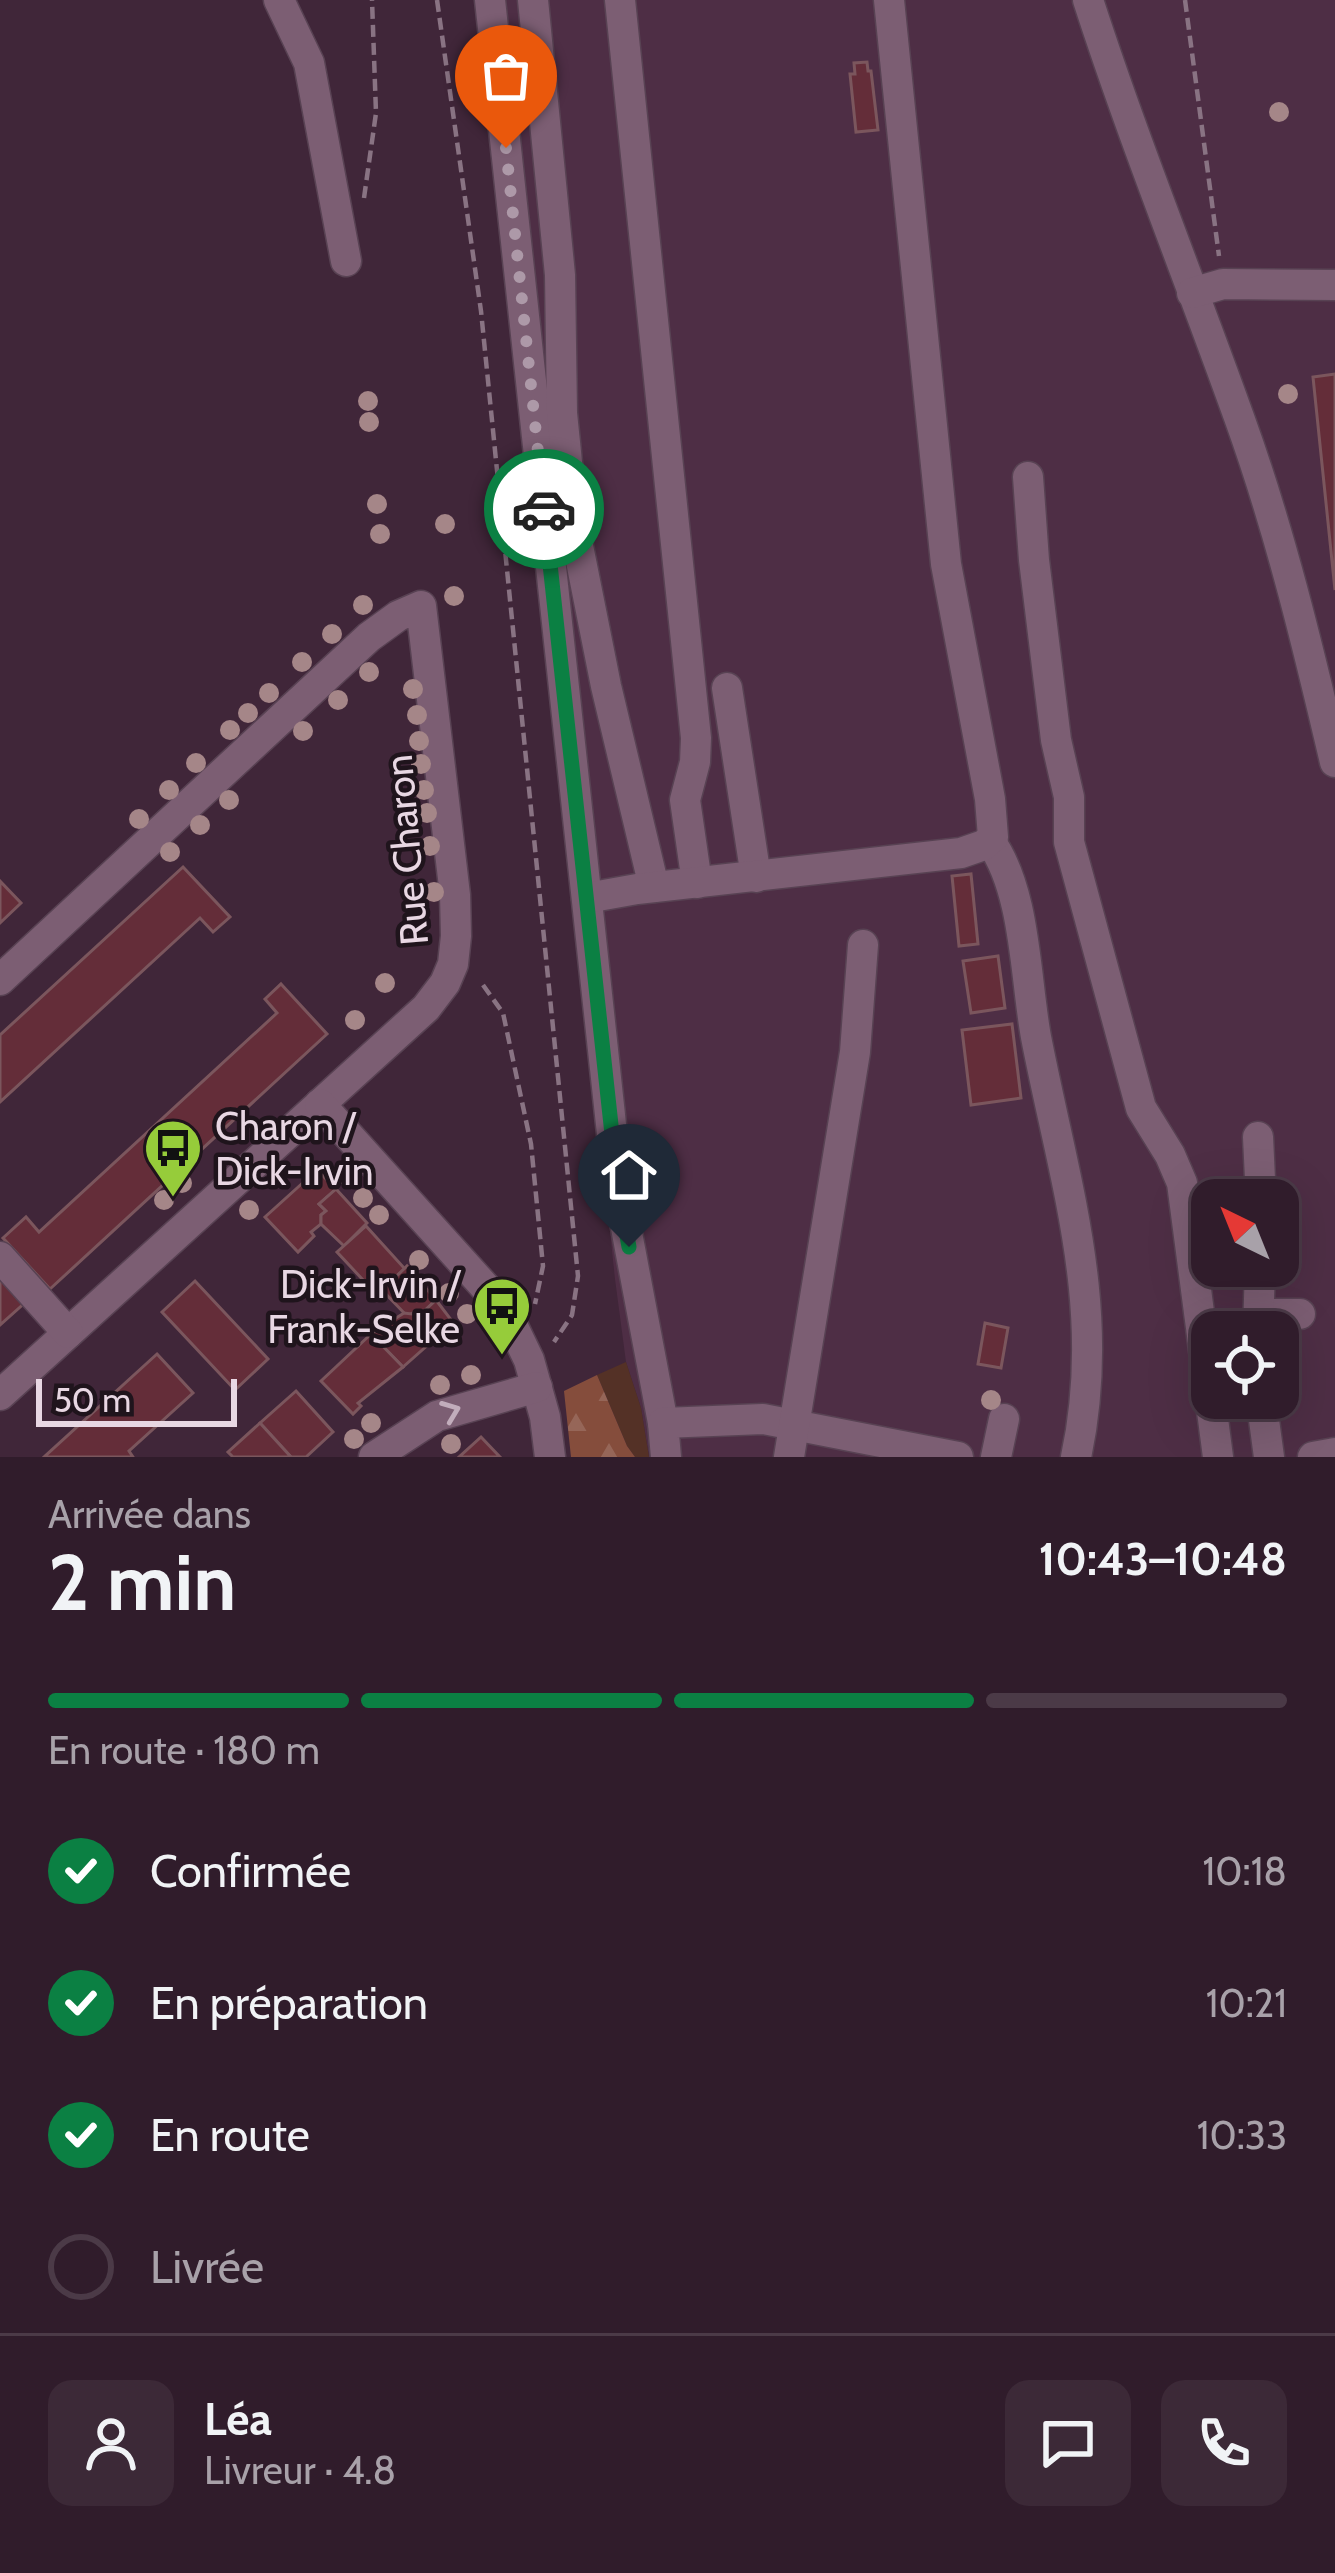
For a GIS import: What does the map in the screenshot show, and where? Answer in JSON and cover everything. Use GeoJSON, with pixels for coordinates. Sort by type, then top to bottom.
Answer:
{"type":"FeatureCollection","features":[{"type":"Feature","properties":{"kind":"street"},"geometry":{"type":"LineString","coordinates":[[279,0],[309,63],[346,261]]}},
{"type":"Feature","properties":{"kind":"street"},"geometry":{"type":"LineString","coordinates":[[490,0],[620,1198],[666,1457]]}},
{"type":"Feature","properties":{"kind":"street"},"geometry":{"type":"LineString","coordinates":[[533,0],[560,275],[562,412],[574,521],[606,686],[655,887]]}},
{"type":"Feature","properties":{"kind":"street"},"geometry":{"type":"LineString","coordinates":[[620,0],[696,738],[686,814],[697,883]]}},
{"type":"Feature","properties":{"kind":"street"},"geometry":{"type":"LineString","coordinates":[[889,0],[951,599],[995,826],[990,841],[1006,869],[1082,1246],[1087,1372],[1076,1457]]}},
{"type":"Feature","properties":{"kind":"street"},"geometry":{"type":"LineString","coordinates":[[1088,0],[1241,423],[1283,556],[1335,762]]}},
{"type":"Feature","properties":{"kind":"street"},"geometry":{"type":"LineString","coordinates":[[1192,293],[1223,284],[1335,285]]}},
{"type":"Feature","properties":{"kind":"street"},"geometry":{"type":"LineString","coordinates":[[1028,477],[1056,740],[1070,797],[1069,842],[1141,1108],[1181,1183],[1217,1457]]}},
{"type":"Feature","properties":{"kind":"street","name":"Rue Charon"},"geometry":{"type":"LineString","coordinates":[[0,980],[369,637],[421,606],[455,895],[453,964],[446,983],[426,1008],[0,1395]]}},
{"type":"Feature","properties":{"kind":"street"},"geometry":{"type":"LineString","coordinates":[[727,688],[756,877]]}},
{"type":"Feature","properties":{"kind":"street"},"geometry":{"type":"LineString","coordinates":[[587,898],[961,853],[990,841]]}},
{"type":"Feature","properties":{"kind":"street"},"geometry":{"type":"LineString","coordinates":[[789,1457],[855,1052],[863,945]]}},
{"type":"Feature","properties":{"kind":"street"},"geometry":{"type":"LineString","coordinates":[[320,1104],[504,1308],[537,1388],[550,1457]]}},
{"type":"Feature","properties":{"kind":"street"},"geometry":{"type":"LineString","coordinates":[[1258,1137],[1260,1179]]}},
{"type":"Feature","properties":{"kind":"street"},"geometry":{"type":"LineString","coordinates":[[0,1257],[68,1333]]}},
{"type":"Feature","properties":{"kind":"street"},"geometry":{"type":"LineString","coordinates":[[374,1457],[437,1416],[537,1388]]}},
{"type":"Feature","properties":{"kind":"street"},"geometry":{"type":"LineString","coordinates":[[663,1423],[735,1417],[958,1457]]}},
{"type":"Feature","properties":{"kind":"street"},"geometry":{"type":"LineString","coordinates":[[997,1457],[1004,1419]]}},
{"type":"Feature","properties":{"kind":"street"},"geometry":{"type":"LineString","coordinates":[[1264,1419],[1269,1457]]}},
{"type":"Feature","properties":{"kind":"street"},"geometry":{"type":"LineString","coordinates":[[1313,1457],[1335,1453]]}},
{"type":"Feature","properties":{"kind":"path"},"geometry":{"type":"LineString","coordinates":[[362,204],[376,113],[373,0]]}},
{"type":"Feature","properties":{"kind":"path"},"geometry":{"type":"LineString","coordinates":[[437,0],[482,311],[578,1276],[572,1315],[551,1347],[537,1388]]}},
{"type":"Feature","properties":{"kind":"path"},"geometry":{"type":"LineString","coordinates":[[1186,0],[1223,284]]}},
{"type":"Feature","properties":{"kind":"path"},"geometry":{"type":"LineString","coordinates":[[483,985],[503,1013],[531,1144],[544,1266],[532,1314]]}},
{"type":"Feature","properties":{"kind":"shaded area"},"geometry":{"type":"Polygon","coordinates":[[[481,0],[1335,0],[1335,1457],[649,1457],[641,1408],[626,1362],[481,0]]]}},
{"type":"Feature","properties":{"kind":"shaded area"},"geometry":{"type":"Polygon","coordinates":[[[626,1362],[641,1408],[649,1457],[635,1457],[627,1446],[597,1375],[626,1362]]]}},
{"type":"Feature","properties":{"kind":"green space"},"geometry":{"type":"Polygon","coordinates":[[[597,1375],[635,1457],[571,1457],[564,1391],[597,1375]]]}},
{"type":"Feature","properties":{"kind":"building"},"geometry":{"type":"Polygon","coordinates":[[[867,62],[878,130],[856,132],[850,74],[855,74],[854,63],[867,62]]]}},
{"type":"Feature","properties":{"kind":"building"},"geometry":{"type":"Polygon","coordinates":[[[1335,374],[1335,590],[1313,377],[1335,374]]]}},
{"type":"Feature","properties":{"kind":"building"},"geometry":{"type":"Polygon","coordinates":[[[183,867],[230,917],[213,932],[200,918],[0,1102],[0,1035],[183,867]]]}},
{"type":"Feature","properties":{"kind":"building"},"geometry":{"type":"Polygon","coordinates":[[[971,874],[978,944],[959,946],[952,876],[971,874]]]}},
{"type":"Feature","properties":{"kind":"building"},"geometry":{"type":"Polygon","coordinates":[[[0,881],[21,903],[0,923],[0,881]]]}},
{"type":"Feature","properties":{"kind":"building"},"geometry":{"type":"Polygon","coordinates":[[[998,956],[1005,1008],[971,1013],[963,961],[998,956]]]}},
{"type":"Feature","properties":{"kind":"building"},"geometry":{"type":"Polygon","coordinates":[[[281,984],[327,1034],[50,1289],[3,1238],[26,1217],[39,1232],[277,1013],[265,999],[281,984]]]}},
{"type":"Feature","properties":{"kind":"building"},"geometry":{"type":"Polygon","coordinates":[[[1012,1024],[1021,1098],[971,1105],[962,1030],[1012,1024]]]}},
{"type":"Feature","properties":{"kind":"building"},"geometry":{"type":"Polygon","coordinates":[[[317,1170],[336,1189],[319,1204],[326,1211],[321,1224],[298,1252],[265,1217],[317,1170]]]}},
{"type":"Feature","properties":{"kind":"building"},"geometry":{"type":"Polygon","coordinates":[[[336,1189],[367,1223],[344,1246],[321,1224],[326,1211],[319,1204],[336,1189]]]}},
{"type":"Feature","properties":{"kind":"building"},"geometry":{"type":"Polygon","coordinates":[[[366,1226],[405,1269],[376,1294],[337,1252],[366,1226]]]}},
{"type":"Feature","properties":{"kind":"building"},"geometry":{"type":"Polygon","coordinates":[[[407,1266],[436,1300],[420,1315],[416,1311],[407,1316],[382,1290],[407,1266]]]}},
{"type":"Feature","properties":{"kind":"building"},"geometry":{"type":"Polygon","coordinates":[[[0,1272],[28,1300],[0,1325],[0,1272]]]}},
{"type":"Feature","properties":{"kind":"building"},"geometry":{"type":"Polygon","coordinates":[[[195,1281],[268,1359],[235,1390],[162,1312],[195,1281]]]}},
{"type":"Feature","properties":{"kind":"building"},"geometry":{"type":"Polygon","coordinates":[[[436,1300],[452,1321],[436,1331],[439,1335],[403,1367],[371,1334],[404,1313],[420,1315],[436,1300]]]}},
{"type":"Feature","properties":{"kind":"building"},"geometry":{"type":"Polygon","coordinates":[[[985,1323],[1008,1328],[1001,1368],[978,1364],[985,1323]]]}},
{"type":"Feature","properties":{"kind":"building"},"geometry":{"type":"Polygon","coordinates":[[[371,1334],[403,1367],[358,1403],[361,1406],[353,1414],[321,1381],[371,1334]]]}},
{"type":"Feature","properties":{"kind":"building"},"geometry":{"type":"Polygon","coordinates":[[[157,1354],[193,1393],[129,1451],[133,1457],[44,1457],[157,1354]]]}},
{"type":"Feature","properties":{"kind":"building"},"geometry":{"type":"Polygon","coordinates":[[[296,1391],[333,1432],[306,1457],[291,1457],[260,1423],[296,1391]]]}},
{"type":"Feature","properties":{"kind":"building"},"geometry":{"type":"Polygon","coordinates":[[[260,1423],[291,1457],[233,1457],[228,1452],[260,1423]]]}},
{"type":"Feature","properties":{"kind":"building"},"geometry":{"type":"Polygon","coordinates":[[[481,1437],[500,1457],[459,1457],[481,1437]]]}},
{"type":"Feature","properties":{"kind":"way so far"},"geometry":{"type":"LineString","coordinates":[[506,148],[544,509]]}},
{"type":"Feature","properties":{"kind":"place","name":"Charon / Dick-Irvin"},"geometry":{"type":"Point","coordinates":[173,1199]}},
{"type":"Feature","properties":{"kind":"place","name":"Dick-Irvin / Frank-Selke"},"geometry":{"type":"Point","coordinates":[502,1357]}},
{"type":"Feature","properties":{"kind":"route"},"geometry":{"type":"LineString","coordinates":[[544,509],[617,1180],[629,1247]]}}]}
